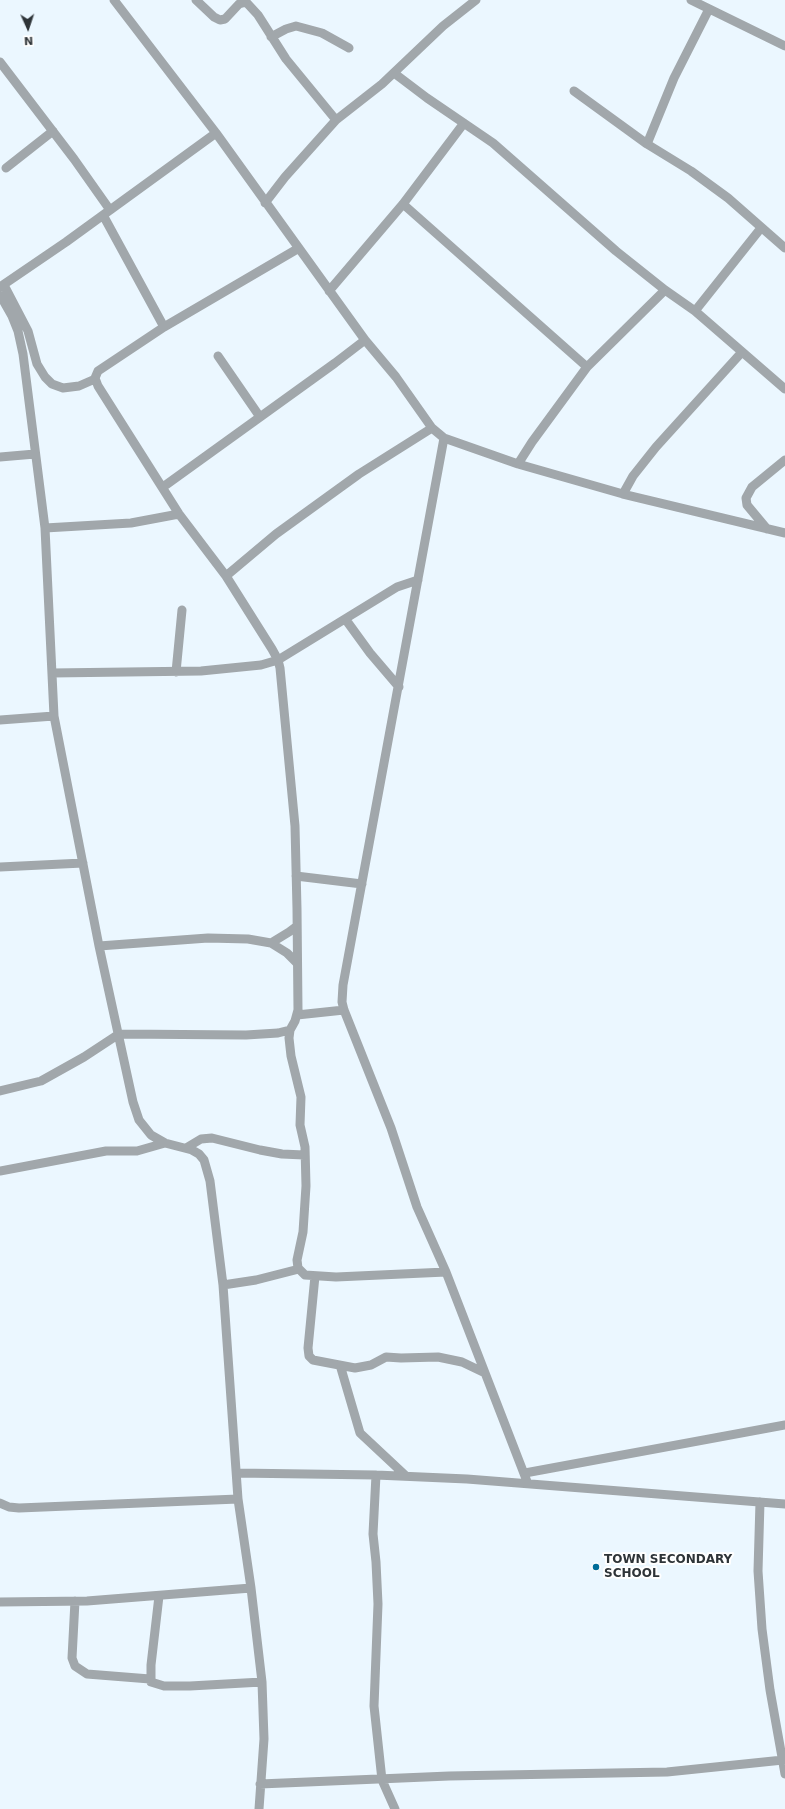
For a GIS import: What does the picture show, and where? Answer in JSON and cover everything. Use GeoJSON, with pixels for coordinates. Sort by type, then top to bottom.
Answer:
{"type":"FeatureCollection","features":[{"type":"Feature","properties":{"kind":"street"},"geometry":{"type":"LineString","coordinates":[[114,0],[216,133],[365,340],[396,377],[432,428],[444,438],[518,464],[623,494],[785,533]]}},
{"type":"Feature","properties":{"kind":"street"},"geometry":{"type":"LineString","coordinates":[[196,0],[214,17],[220,20],[224,19],[239,4],[246,2],[258,15],[271,37],[308,88],[336,120]]}},
{"type":"Feature","properties":{"kind":"street"},"geometry":{"type":"LineString","coordinates":[[691,0],[785,46]]}},
{"type":"Feature","properties":{"kind":"street"},"geometry":{"type":"LineString","coordinates":[[265,203],[285,177],[336,120],[394,73],[443,26],[472,1]]}},
{"type":"Feature","properties":{"kind":"street"},"geometry":{"type":"LineString","coordinates":[[647,144],[674,78],[709,9]]}},
{"type":"Feature","properties":{"kind":"street"},"geometry":{"type":"LineString","coordinates":[[271,37],[286,28],[296,26],[322,33],[349,48]]}},
{"type":"Feature","properties":{"kind":"street"},"geometry":{"type":"LineString","coordinates":[[0,62],[53,130],[107,213],[164,327]]}},
{"type":"Feature","properties":{"kind":"street"},"geometry":{"type":"LineString","coordinates":[[394,73],[493,143],[616,251],[665,290],[695,311],[785,389]]}},
{"type":"Feature","properties":{"kind":"street"},"geometry":{"type":"LineString","coordinates":[[574,91],[647,144],[691,171],[728,198],[785,248]]}},
{"type":"Feature","properties":{"kind":"street"},"geometry":{"type":"LineString","coordinates":[[329,291],[403,204],[464,123]]}},
{"type":"Feature","properties":{"kind":"street"},"geometry":{"type":"LineString","coordinates":[[6,168],[53,130]]}},
{"type":"Feature","properties":{"kind":"street"},"geometry":{"type":"LineString","coordinates":[[216,133],[107,213],[2,286],[28,331],[37,364],[45,377],[52,384],[63,388],[79,386],[95,379],[98,371],[164,327],[299,248]]}},
{"type":"Feature","properties":{"kind":"street"},"geometry":{"type":"LineString","coordinates":[[403,204],[587,367]]}},
{"type":"Feature","properties":{"kind":"street"},"geometry":{"type":"LineString","coordinates":[[695,311],[762,228]]}},
{"type":"Feature","properties":{"kind":"street"},"geometry":{"type":"LineString","coordinates":[[518,464],[532,442],[587,367],[665,290]]}},
{"type":"Feature","properties":{"kind":"street"},"geometry":{"type":"LineString","coordinates":[[0,295],[12,316],[18,331],[24,354],[45,528],[54,716],[99,946],[130,1089],[139,1120],[151,1135],[165,1142],[200,1154],[205,1165],[213,1203],[224,1284],[228,1372],[238,1499],[251,1588],[262,1682],[264,1717],[260,1809]]}},
{"type":"Feature","properties":{"kind":"street"},"geometry":{"type":"LineString","coordinates":[[163,487],[335,364],[365,340]]}},
{"type":"Feature","properties":{"kind":"street"},"geometry":{"type":"LineString","coordinates":[[623,494],[633,476],[656,447],[742,352]]}},
{"type":"Feature","properties":{"kind":"street"},"geometry":{"type":"LineString","coordinates":[[218,356],[260,417]]}},
{"type":"Feature","properties":{"kind":"street"},"geometry":{"type":"LineString","coordinates":[[95,379],[179,514],[226,576],[278,660],[282,678],[287,724],[295,826],[297,1015],[290,1030],[291,1056],[301,1096],[300,1125],[304,1143],[306,1186],[303,1232],[297,1260],[299,1270],[304,1274],[315,1276],[386,1276],[446,1272]]}},
{"type":"Feature","properties":{"kind":"street"},"geometry":{"type":"LineString","coordinates":[[226,576],[276,534],[359,474],[432,428]]}},
{"type":"Feature","properties":{"kind":"street"},"geometry":{"type":"LineString","coordinates":[[444,438],[343,985],[342,1002],[391,1128],[417,1207],[446,1272],[528,1484]]}},
{"type":"Feature","properties":{"kind":"street"},"geometry":{"type":"LineString","coordinates":[[0,457],[35,454]]}},
{"type":"Feature","properties":{"kind":"street"},"geometry":{"type":"LineString","coordinates":[[767,529],[747,505],[746,498],[752,487],[785,460]]}},
{"type":"Feature","properties":{"kind":"street"},"geometry":{"type":"LineString","coordinates":[[45,528],[131,523],[179,514]]}},
{"type":"Feature","properties":{"kind":"street"},"geometry":{"type":"LineString","coordinates":[[52,673],[176,672],[261,665],[278,660],[346,620],[397,587],[418,580]]}},
{"type":"Feature","properties":{"kind":"street"},"geometry":{"type":"LineString","coordinates":[[176,672],[182,610]]}},
{"type":"Feature","properties":{"kind":"street"},"geometry":{"type":"LineString","coordinates":[[346,620],[370,653],[398,687]]}},
{"type":"Feature","properties":{"kind":"street"},"geometry":{"type":"LineString","coordinates":[[0,720],[54,716]]}},
{"type":"Feature","properties":{"kind":"street"},"geometry":{"type":"LineString","coordinates":[[0,867],[83,863]]}},
{"type":"Feature","properties":{"kind":"street"},"geometry":{"type":"LineString","coordinates":[[296,876],[362,884]]}},
{"type":"Feature","properties":{"kind":"street"},"geometry":{"type":"LineString","coordinates":[[270,943],[297,926]]}},
{"type":"Feature","properties":{"kind":"street"},"geometry":{"type":"LineString","coordinates":[[99,946],[208,938],[248,939],[270,943],[287,953],[297,963]]}},
{"type":"Feature","properties":{"kind":"street"},"geometry":{"type":"LineString","coordinates":[[297,1015],[344,1010]]}},
{"type":"Feature","properties":{"kind":"street"},"geometry":{"type":"LineString","coordinates":[[0,1091],[42,1081],[84,1057],[119,1034],[246,1035],[278,1033],[290,1030]]}},
{"type":"Feature","properties":{"kind":"street"},"geometry":{"type":"LineString","coordinates":[[186,1148],[201,1139],[212,1138],[267,1152],[304,1155]]}},
{"type":"Feature","properties":{"kind":"street"},"geometry":{"type":"LineString","coordinates":[[0,1171],[25,1165],[106,1151],[137,1151],[165,1142]]}},
{"type":"Feature","properties":{"kind":"street"},"geometry":{"type":"LineString","coordinates":[[224,1284],[256,1280],[299,1270]]}},
{"type":"Feature","properties":{"kind":"street"},"geometry":{"type":"LineString","coordinates":[[315,1276],[308,1354],[311,1359],[352,1368],[367,1366],[386,1357],[438,1357],[462,1362],[485,1373]]}},
{"type":"Feature","properties":{"kind":"street"},"geometry":{"type":"LineString","coordinates":[[340,1365],[360,1433],[406,1476]]}},
{"type":"Feature","properties":{"kind":"street"},"geometry":{"type":"LineString","coordinates":[[525,1473],[785,1425]]}},
{"type":"Feature","properties":{"kind":"street"},"geometry":{"type":"LineString","coordinates":[[237,1473],[376,1474],[785,1504]]}},
{"type":"Feature","properties":{"kind":"street"},"geometry":{"type":"LineString","coordinates":[[376,1474],[373,1534],[378,1604],[374,1695],[377,1744],[382,1780],[396,1809]]}},
{"type":"Feature","properties":{"kind":"street"},"geometry":{"type":"LineString","coordinates":[[0,1503],[9,1507],[19,1508],[238,1499]]}},
{"type":"Feature","properties":{"kind":"street"},"geometry":{"type":"LineString","coordinates":[[760,1502],[758,1571],[762,1629],[770,1690],[785,1774]]}},
{"type":"Feature","properties":{"kind":"street"},"geometry":{"type":"LineString","coordinates":[[0,1602],[75,1601],[159,1596],[251,1588]]}},
{"type":"Feature","properties":{"kind":"street"},"geometry":{"type":"LineString","coordinates":[[150,1679],[159,1596]]}},
{"type":"Feature","properties":{"kind":"street"},"geometry":{"type":"LineString","coordinates":[[75,1601],[72,1658],[75,1666],[87,1674],[150,1679],[151,1682],[156,1684],[170,1686],[262,1682]]}},
{"type":"Feature","properties":{"kind":"street"},"geometry":{"type":"LineString","coordinates":[[260,1784],[449,1776],[667,1772],[783,1760]]}},
{"type":"Feature","properties":{"kind":"place","name":"TOWN SECONDARY SCHOOL"},"geometry":{"type":"Point","coordinates":[596,1567]}}]}
